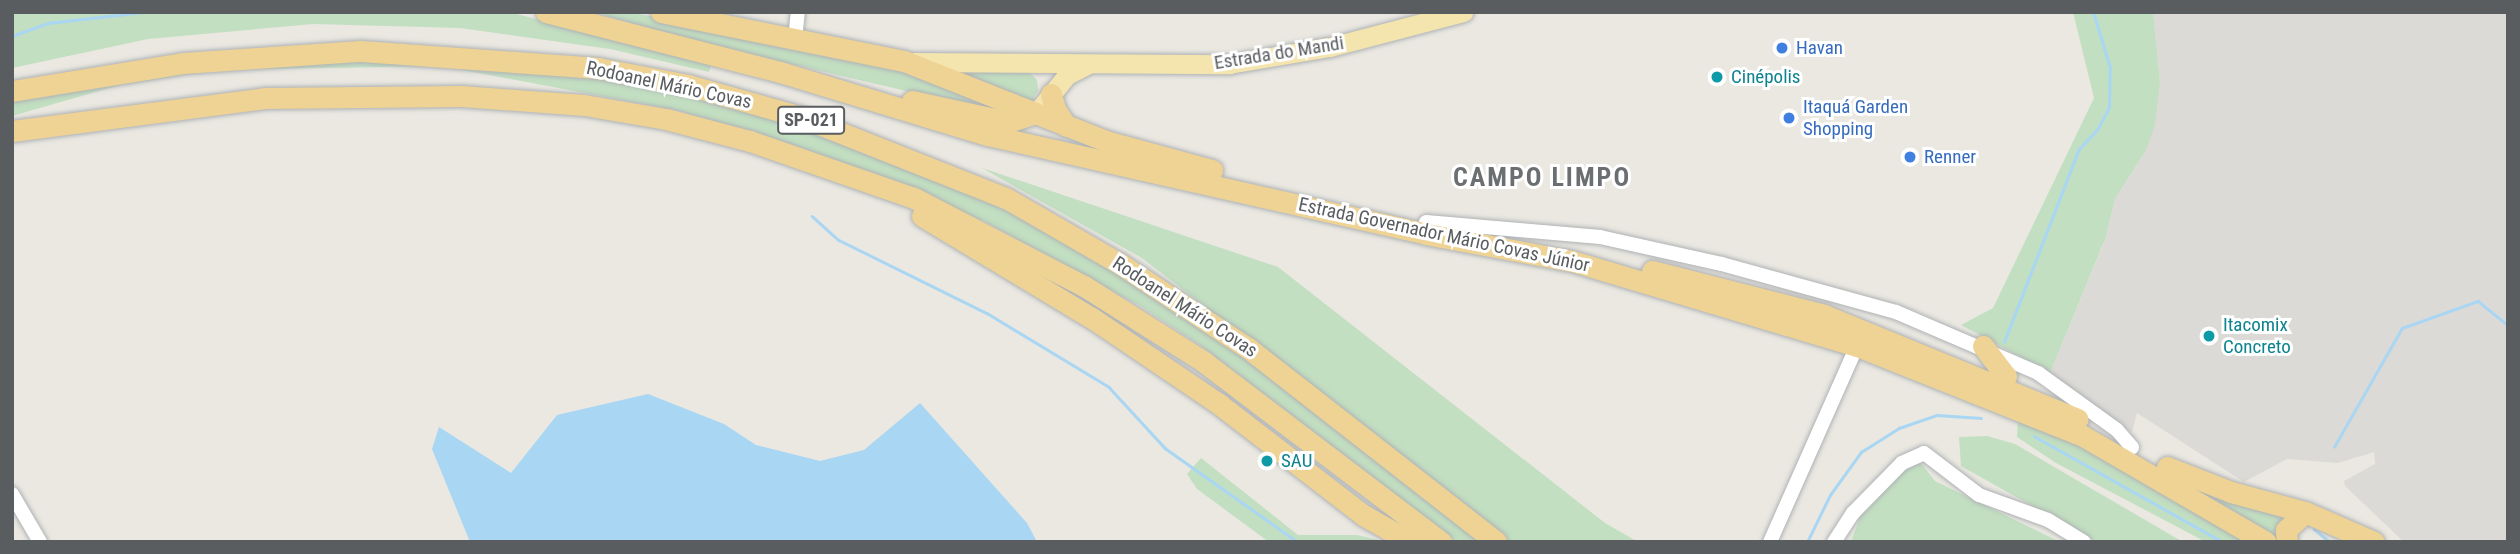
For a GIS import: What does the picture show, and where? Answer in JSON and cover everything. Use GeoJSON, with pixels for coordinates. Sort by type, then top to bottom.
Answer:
{"type":"FeatureCollection","features":[{"type":"Feature","properties":{"kind":"highway","name":"Estrada Governador Mário Covas Júnior"},"geometry":{"type":"LineString","coordinates":[[546,12],[780,72],[988,135],[1426,234],[1572,261],[1857,346],[1970,389],[2107,448],[2266,542]]}},
{"type":"Feature","properties":{"kind":"highway","name":"Estrada Governador Mário Covas Júnior"},"geometry":{"type":"LineString","coordinates":[[661,12],[713,18],[794,39],[904,61],[1066,126],[1214,171],[1426,222],[1575,251],[1776,301],[1891,339],[2001,384],[2132,447],[2178,473],[2305,512],[2374,542]]}},
{"type":"Feature","properties":{"kind":"highway","name":"Rodoanel Mário Covas"},"geometry":{"type":"LineString","coordinates":[[12,91],[184,63],[361,51],[598,68],[688,86],[802,117],[1006,198],[1122,265],[1248,348],[1496,542]]}},
{"type":"Feature","properties":{"kind":"highway"},"geometry":{"type":"LineString","coordinates":[[780,72],[1002,122],[1023,120],[1035,113]]}},
{"type":"Feature","properties":{"kind":"highway"},"geometry":{"type":"LineString","coordinates":[[1051,94],[1055,109],[1066,126]]}},
{"type":"Feature","properties":{"kind":"highway","name":"Rodoanel Mário Covas"},"geometry":{"type":"LineString","coordinates":[[12,131],[265,98],[461,96],[584,105],[666,119],[831,166],[959,219],[1127,311],[1293,427],[1441,542]]}},
{"type":"Feature","properties":{"kind":"highway"},"geometry":{"type":"LineString","coordinates":[[831,166],[954,233],[1092,318],[1219,404],[1363,515],[1411,542]]}},
{"type":"Feature","properties":{"kind":"highway"},"geometry":{"type":"LineString","coordinates":[[1970,389],[1992,390],[2001,384],[2004,369],[1983,346]]}},
{"type":"Feature","properties":{"kind":"highway"},"geometry":{"type":"LineString","coordinates":[[2287,542],[2286,530],[2305,512]]}},
{"type":"Feature","properties":{"kind":"main road","name":"Estrada do Mandi"},"geometry":{"type":"LineString","coordinates":[[904,61],[1198,66],[1258,61],[1330,47],[1457,13]]}},
{"type":"Feature","properties":{"kind":"main road"},"geometry":{"type":"LineString","coordinates":[[1031,64],[1051,94]]}},
{"type":"Feature","properties":{"kind":"main road"},"geometry":{"type":"LineString","coordinates":[[1035,113],[1067,75],[1090,64]]}},
{"type":"Feature","properties":{"kind":"street"},"geometry":{"type":"LineString","coordinates":[[794,39],[798,12]]}},
{"type":"Feature","properties":{"kind":"street"},"geometry":{"type":"LineString","coordinates":[[1426,222],[1572,232],[1661,249],[1896,312],[1983,346],[2052,382],[2117,430],[2132,447]]}},
{"type":"Feature","properties":{"kind":"street"},"geometry":{"type":"LineString","coordinates":[[1770,542],[1857,346]]}},
{"type":"Feature","properties":{"kind":"street"},"geometry":{"type":"LineString","coordinates":[[1834,542],[1853,513],[1902,463],[1924,453],[1979,495],[2048,520],[2084,542]]}},
{"type":"Feature","properties":{"kind":"street"},"geometry":{"type":"LineString","coordinates":[[12,494],[40,542]]}},
{"type":"Feature","properties":{"kind":"shaded area"},"geometry":{"type":"Polygon","coordinates":[[[2153,12],[2508,12],[2508,542],[2404,542],[2345,486],[2344,481],[2375,464],[2374,452],[2338,463],[2287,459],[2244,482],[2137,413],[2132,432],[2050,373],[2106,238],[2115,199],[2146,150],[2160,81],[2153,12]]]}},
{"type":"Feature","properties":{"kind":"green space"},"geometry":{"type":"Polygon","coordinates":[[[12,12],[509,12],[711,65],[709,72],[610,49],[460,28],[313,24],[148,39],[12,68],[12,12]]]}},
{"type":"Feature","properties":{"kind":"green space"},"geometry":{"type":"Polygon","coordinates":[[[595,12],[630,12],[918,71],[1014,111],[996,112],[684,39],[595,12]]]}},
{"type":"Feature","properties":{"kind":"green space"},"geometry":{"type":"Polygon","coordinates":[[[2073,12],[2153,12],[2160,81],[2155,125],[2146,150],[2115,199],[2106,237],[2050,373],[1961,325],[1993,308],[2094,98],[2073,12]]]}},
{"type":"Feature","properties":{"kind":"green space"},"geometry":{"type":"Polygon","coordinates":[[[229,53],[584,69],[736,106],[940,180],[1034,224],[1184,311],[1488,542],[1457,542],[1200,345],[1140,306],[984,221],[796,146],[680,111],[441,66],[217,70],[120,85],[12,116],[12,95],[229,53]]]}},
{"type":"Feature","properties":{"kind":"green space"},"geometry":{"type":"Polygon","coordinates":[[[953,70],[1029,72],[1037,80],[1038,91],[1031,102],[953,70]]]}},
{"type":"Feature","properties":{"kind":"green space"},"geometry":{"type":"Polygon","coordinates":[[[982,168],[1278,267],[1605,523],[1638,542],[1510,542],[1142,258],[982,168]]]}},
{"type":"Feature","properties":{"kind":"green space"},"geometry":{"type":"Polygon","coordinates":[[[2018,418],[2092,448],[2251,542],[2206,542],[2056,463],[2017,437],[2018,418]]]}},
{"type":"Feature","properties":{"kind":"green space"},"geometry":{"type":"Polygon","coordinates":[[[1987,436],[2015,444],[2183,542],[2096,542],[1961,466],[1959,437],[1987,436]]]}},
{"type":"Feature","properties":{"kind":"green space"},"geometry":{"type":"Polygon","coordinates":[[[1201,458],[1298,535],[1357,535],[1387,542],[1269,542],[1197,489],[1187,474],[1201,458]]]}},
{"type":"Feature","properties":{"kind":"green space"},"geometry":{"type":"Polygon","coordinates":[[[1917,458],[1935,481],[2060,542],[1851,542],[1861,514],[1917,458]]]}},
{"type":"Feature","properties":{"kind":"green space"},"geometry":{"type":"Polygon","coordinates":[[[2193,488],[2284,517],[2279,542],[2274,542],[2193,488]]]}},
{"type":"Feature","properties":{"kind":"water"},"geometry":{"type":"Polygon","coordinates":[[[648,394],[724,424],[756,445],[820,461],[864,450],[920,403],[1027,523],[1037,542],[470,542],[432,449],[439,427],[511,473],[557,415],[648,394]]]}},
{"type":"Feature","properties":{"kind":"waterway"},"geometry":{"type":"LineString","coordinates":[[12,36],[48,23],[143,12]]}},
{"type":"Feature","properties":{"kind":"waterway"},"geometry":{"type":"LineString","coordinates":[[2004,342],[2079,149],[2097,130],[2109,107],[2110,68],[2093,12]]}},
{"type":"Feature","properties":{"kind":"waterway"},"geometry":{"type":"LineString","coordinates":[[812,216],[839,240],[987,313],[1109,387],[1165,448],[1298,542]]}},
{"type":"Feature","properties":{"kind":"waterway"},"geometry":{"type":"LineString","coordinates":[[2334,447],[2402,328],[2478,301],[2508,325]]}},
{"type":"Feature","properties":{"kind":"waterway"},"geometry":{"type":"LineString","coordinates":[[1807,542],[1830,495],[1861,452],[1899,428],[1937,415],[1981,418]]}},
{"type":"Feature","properties":{"kind":"waterway"},"geometry":{"type":"LineString","coordinates":[[2034,436],[2223,542]]}},
{"type":"Feature","properties":{"kind":"waterway"},"geometry":{"type":"LineString","coordinates":[[2314,529],[2330,542]]}},
{"type":"Feature","properties":{"kind":"place","name":"Havan"},"geometry":{"type":"Point","coordinates":[1782,48]}},
{"type":"Feature","properties":{"kind":"place","name":"Cinépolis"},"geometry":{"type":"Point","coordinates":[1717,77]}},
{"type":"Feature","properties":{"kind":"place","name":"Itaquá Garden Shopping"},"geometry":{"type":"Point","coordinates":[1789,118]}},
{"type":"Feature","properties":{"kind":"place","name":"Renner"},"geometry":{"type":"Point","coordinates":[1910,157]}},
{"type":"Feature","properties":{"kind":"place","name":"Itacomix Concreto"},"geometry":{"type":"Point","coordinates":[2209,336]}},
{"type":"Feature","properties":{"kind":"place","name":"SAU"},"geometry":{"type":"Point","coordinates":[1267,461]}},
{"type":"Feature","properties":{"kind":"district","name":"CAMPO LIMPO"},"geometry":{"type":"Point","coordinates":[1542,178]}}]}
